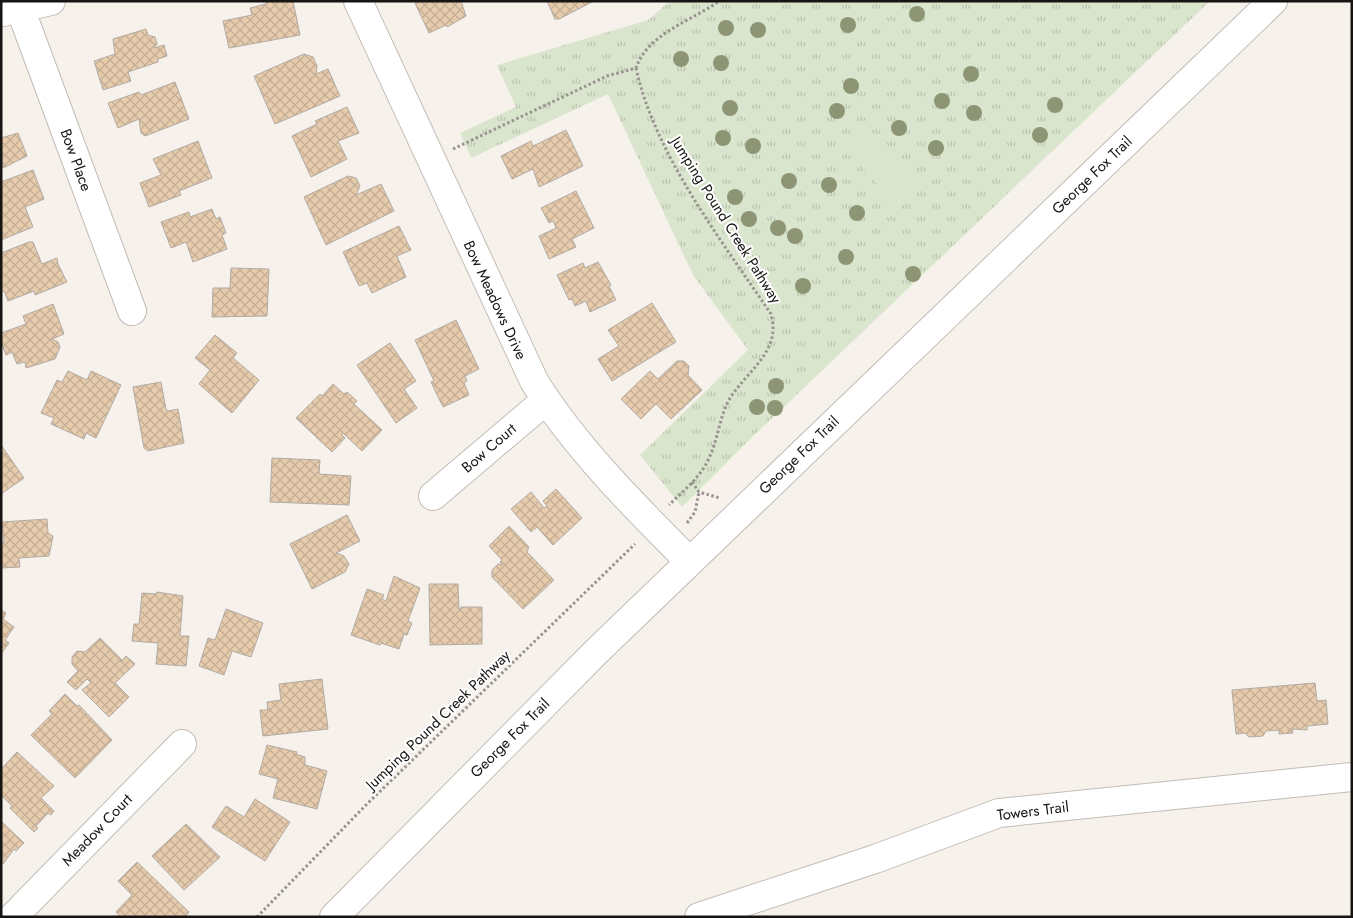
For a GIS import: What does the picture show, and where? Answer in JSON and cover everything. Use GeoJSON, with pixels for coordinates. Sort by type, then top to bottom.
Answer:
{"type":"FeatureCollection","features":[{"type":"Feature","properties":{"kind":"street"},"geometry":{"type":"LineString","coordinates":[[10,10],[51,1]]}},
{"type":"Feature","properties":{"kind":"street","name":"Bow Meadows Drive"},"geometry":{"type":"LineString","coordinates":[[358,1],[523,362],[546,401],[578,442],[653,524],[689,560]]}},
{"type":"Feature","properties":{"kind":"street","name":"George Fox Trail"},"geometry":{"type":"LineString","coordinates":[[334,917],[689,560],[1273,1]]}},
{"type":"Feature","properties":{"kind":"street","name":"Bow Place"},"geometry":{"type":"LineString","coordinates":[[10,10],[132,311]]}},
{"type":"Feature","properties":{"kind":"street","name":"Bow Court"},"geometry":{"type":"LineString","coordinates":[[433,496],[546,401]]}},
{"type":"Feature","properties":{"kind":"street","name":"Meadow Court"},"geometry":{"type":"LineString","coordinates":[[13,917],[182,744]]}},
{"type":"Feature","properties":{"kind":"street","name":"Towers Trail"},"geometry":{"type":"LineString","coordinates":[[699,917],[875,859],[999,813],[1352,777]]}},
{"type":"Feature","properties":{"kind":"path"},"geometry":{"type":"LineString","coordinates":[[450,151],[606,76],[636,68],[638,61],[657,40],[719,1]]}},
{"type":"Feature","properties":{"kind":"path","name":"Jumping Pound Creek Pathway"},"geometry":{"type":"LineString","coordinates":[[636,68],[644,102],[653,123],[707,217],[771,314],[774,326],[771,344],[764,356],[729,400],[705,466],[692,482],[668,505]]}},
{"type":"Feature","properties":{"kind":"path"},"geometry":{"type":"LineString","coordinates":[[692,482],[699,492]]}},
{"type":"Feature","properties":{"kind":"path","name":"Jumping Pound Creek Pathway"},"geometry":{"type":"LineString","coordinates":[[257,917],[366,805],[637,542]]}},
{"type":"Feature","properties":{"kind":"green space"},"geometry":{"type":"Polygon","coordinates":[[[670,1],[1210,1],[747,442],[682,507],[640,455],[748,350],[693,275],[608,94],[471,158],[460,133],[516,107],[497,65],[648,20],[670,1]]]}},
{"type":"Feature","properties":{"kind":"green space"},"geometry":{"type":"Polygon","coordinates":[[[868,127],[918,185],[895,205],[845,147],[868,127]]]}},
{"type":"Feature","properties":{"kind":"building"},"geometry":{"type":"Polygon","coordinates":[[[266,1],[293,1],[300,35],[229,48],[223,21],[252,15],[250,8],[266,4],[266,1]]]}},
{"type":"Feature","properties":{"kind":"building"},"geometry":{"type":"Polygon","coordinates":[[[414,1],[461,1],[466,16],[447,27],[446,25],[429,33],[414,1]]]}},
{"type":"Feature","properties":{"kind":"building"},"geometry":{"type":"Polygon","coordinates":[[[547,1],[592,2],[559,19],[555,19],[547,1]]]}},
{"type":"Feature","properties":{"kind":"building"},"geometry":{"type":"Polygon","coordinates":[[[146,29],[148,35],[155,37],[157,44],[154,48],[164,45],[167,56],[158,59],[158,62],[128,72],[131,81],[103,90],[94,61],[115,54],[113,39],[146,29]]]}},
{"type":"Feature","properties":{"kind":"building"},"geometry":{"type":"Polygon","coordinates":[[[304,54],[313,57],[317,66],[316,74],[328,69],[340,96],[275,124],[254,76],[304,54]]]}},
{"type":"Feature","properties":{"kind":"building"},"geometry":{"type":"Polygon","coordinates":[[[175,82],[189,119],[145,136],[141,133],[139,119],[118,128],[108,103],[139,92],[141,95],[175,82]]]}},
{"type":"Feature","properties":{"kind":"building"},"geometry":{"type":"Polygon","coordinates":[[[347,107],[359,133],[338,141],[347,159],[311,177],[292,136],[317,124],[315,121],[347,107]]]}},
{"type":"Feature","properties":{"kind":"building"},"geometry":{"type":"Polygon","coordinates":[[[566,130],[583,166],[539,187],[533,169],[512,179],[501,156],[531,141],[533,146],[566,130]]]}},
{"type":"Feature","properties":{"kind":"building"},"geometry":{"type":"Polygon","coordinates":[[[18,133],[27,156],[3,168],[1,138],[18,133]]]}},
{"type":"Feature","properties":{"kind":"building"},"geometry":{"type":"Polygon","coordinates":[[[198,141],[212,178],[179,191],[181,195],[149,207],[140,183],[161,175],[153,159],[198,141]]]}},
{"type":"Feature","properties":{"kind":"building"},"geometry":{"type":"Polygon","coordinates":[[[33,170],[44,199],[25,207],[33,227],[1,240],[1,182],[33,170]]]}},
{"type":"Feature","properties":{"kind":"building"},"geometry":{"type":"Polygon","coordinates":[[[348,176],[356,178],[360,186],[356,195],[381,184],[394,211],[326,245],[304,197],[348,176]]]}},
{"type":"Feature","properties":{"kind":"building"},"geometry":{"type":"Polygon","coordinates":[[[576,191],[594,228],[572,239],[576,247],[549,259],[539,236],[556,228],[553,221],[549,223],[541,208],[576,191]]]}},
{"type":"Feature","properties":{"kind":"building"},"geometry":{"type":"Polygon","coordinates":[[[212,209],[216,219],[220,217],[226,233],[222,235],[227,249],[193,262],[186,242],[171,248],[161,222],[189,212],[190,217],[212,209]]]}},
{"type":"Feature","properties":{"kind":"building"},"geometry":{"type":"Polygon","coordinates":[[[399,226],[411,250],[397,256],[406,277],[372,293],[367,283],[359,286],[343,252],[399,226]]]}},
{"type":"Feature","properties":{"kind":"building"},"geometry":{"type":"Polygon","coordinates":[[[33,242],[42,264],[57,258],[67,282],[35,295],[34,291],[8,301],[4,291],[1,292],[1,253],[33,242]]]}},
{"type":"Feature","properties":{"kind":"building"},"geometry":{"type":"Polygon","coordinates":[[[598,262],[611,285],[609,286],[616,300],[590,312],[586,301],[575,306],[572,299],[569,300],[557,275],[583,263],[585,268],[598,262]]]}},
{"type":"Feature","properties":{"kind":"building"},"geometry":{"type":"Polygon","coordinates":[[[231,268],[269,269],[267,316],[212,317],[213,288],[230,288],[231,268]]]}},
{"type":"Feature","properties":{"kind":"building"},"geometry":{"type":"Polygon","coordinates":[[[652,303],[676,342],[612,381],[598,359],[619,346],[608,330],[652,303]]]}},
{"type":"Feature","properties":{"kind":"building"},"geometry":{"type":"Polygon","coordinates":[[[53,304],[64,334],[52,339],[58,342],[60,347],[55,359],[26,368],[25,362],[17,364],[12,352],[6,355],[1,342],[1,333],[26,324],[23,316],[53,304]]]}},
{"type":"Feature","properties":{"kind":"building"},"geometry":{"type":"Polygon","coordinates":[[[456,320],[479,369],[465,376],[467,381],[464,383],[469,395],[443,407],[431,382],[434,381],[415,340],[456,320]]]}},
{"type":"Feature","properties":{"kind":"building"},"geometry":{"type":"Polygon","coordinates":[[[215,335],[237,353],[233,358],[259,380],[232,413],[199,384],[210,370],[195,358],[215,335]]]}},
{"type":"Feature","properties":{"kind":"building"},"geometry":{"type":"Polygon","coordinates":[[[390,343],[416,381],[404,389],[417,408],[396,423],[357,365],[390,343]]]}},
{"type":"Feature","properties":{"kind":"building"},"geometry":{"type":"Polygon","coordinates":[[[677,361],[684,361],[689,366],[688,375],[702,390],[671,419],[656,404],[641,419],[621,399],[650,371],[658,379],[677,361]]]}},
{"type":"Feature","properties":{"kind":"building"},"geometry":{"type":"Polygon","coordinates":[[[68,371],[87,380],[91,371],[121,385],[96,438],[86,433],[84,439],[51,424],[54,418],[41,413],[57,380],[62,382],[68,371]]]}},
{"type":"Feature","properties":{"kind":"building"},"geometry":{"type":"Polygon","coordinates":[[[161,382],[166,409],[168,411],[178,409],[184,443],[148,451],[144,448],[133,387],[161,382]]]}},
{"type":"Feature","properties":{"kind":"building"},"geometry":{"type":"Polygon","coordinates":[[[333,384],[344,394],[347,392],[357,401],[354,404],[382,430],[362,451],[343,433],[342,435],[345,438],[332,452],[296,418],[333,384]]]}},
{"type":"Feature","properties":{"kind":"building"},"geometry":{"type":"Polygon","coordinates":[[[1,445],[24,478],[1,494],[1,445]]]}},
{"type":"Feature","properties":{"kind":"building"},"geometry":{"type":"Polygon","coordinates":[[[272,458],[320,460],[319,474],[351,476],[349,505],[270,502],[272,458]]]}},
{"type":"Feature","properties":{"kind":"building"},"geometry":{"type":"Polygon","coordinates":[[[556,489],[582,518],[553,545],[537,527],[531,532],[511,509],[531,492],[544,508],[547,506],[543,501],[556,489]]]}},
{"type":"Feature","properties":{"kind":"building"},"geometry":{"type":"Polygon","coordinates":[[[347,515],[360,541],[336,553],[344,556],[349,564],[345,572],[312,589],[290,544],[347,515]]]}},
{"type":"Feature","properties":{"kind":"building"},"geometry":{"type":"Polygon","coordinates":[[[47,519],[48,533],[53,536],[49,556],[19,558],[20,567],[1,568],[1,543],[4,542],[2,522],[47,519]]]}},
{"type":"Feature","properties":{"kind":"building"},"geometry":{"type":"Polygon","coordinates":[[[509,526],[529,547],[527,552],[554,580],[523,609],[492,577],[492,570],[498,564],[502,565],[500,562],[502,560],[489,546],[509,526]]]}},
{"type":"Feature","properties":{"kind":"building"},"geometry":{"type":"Polygon","coordinates":[[[394,576],[420,588],[408,621],[412,623],[407,635],[404,634],[399,649],[351,635],[367,589],[384,595],[382,599],[386,601],[394,576]]]}},
{"type":"Feature","properties":{"kind":"building"},"geometry":{"type":"Polygon","coordinates":[[[429,584],[458,584],[459,609],[461,607],[482,607],[482,644],[430,645],[429,584]]]}},
{"type":"Feature","properties":{"kind":"building"},"geometry":{"type":"Polygon","coordinates":[[[157,592],[183,596],[180,636],[189,636],[186,666],[156,664],[158,643],[132,641],[134,624],[139,624],[142,593],[156,594],[157,592]]]}},
{"type":"Feature","properties":{"kind":"building"},"geometry":{"type":"Polygon","coordinates":[[[226,609],[263,623],[251,657],[232,651],[224,675],[199,666],[208,638],[215,640],[226,609]]]}},
{"type":"Feature","properties":{"kind":"building"},"geometry":{"type":"Polygon","coordinates":[[[1,610],[6,613],[3,619],[14,627],[5,640],[9,643],[1,654],[1,610]]]}},
{"type":"Feature","properties":{"kind":"building"},"geometry":{"type":"Polygon","coordinates":[[[100,638],[122,660],[121,662],[126,656],[135,664],[115,683],[129,697],[109,717],[82,690],[91,683],[87,679],[76,690],[67,682],[78,671],[72,664],[72,657],[77,651],[85,652],[100,638]]]}},
{"type":"Feature","properties":{"kind":"building"},"geometry":{"type":"Polygon","coordinates":[[[322,679],[328,729],[263,736],[260,710],[268,710],[267,702],[281,700],[279,684],[322,679]]]}},
{"type":"Feature","properties":{"kind":"building"},"geometry":{"type":"Polygon","coordinates":[[[1315,683],[1317,701],[1326,700],[1328,724],[1307,726],[1307,730],[1292,729],[1293,733],[1279,734],[1279,730],[1266,731],[1263,736],[1249,737],[1245,733],[1236,734],[1232,690],[1315,683]]]}},
{"type":"Feature","properties":{"kind":"building"},"geometry":{"type":"Polygon","coordinates":[[[65,694],[77,706],[79,705],[112,740],[75,778],[31,735],[52,714],[49,711],[65,694]]]}},
{"type":"Feature","properties":{"kind":"building"},"geometry":{"type":"Polygon","coordinates":[[[267,745],[297,752],[296,754],[305,757],[305,765],[327,771],[317,809],[273,798],[278,779],[259,774],[267,745]]]}},
{"type":"Feature","properties":{"kind":"building"},"geometry":{"type":"Polygon","coordinates":[[[17,752],[54,786],[41,798],[54,811],[51,815],[48,813],[36,826],[38,828],[34,832],[10,808],[12,806],[1,795],[2,768],[17,752]]]}},
{"type":"Feature","properties":{"kind":"building"},"geometry":{"type":"Polygon","coordinates":[[[255,799],[290,822],[265,861],[212,827],[226,806],[244,817],[255,799]]]}},
{"type":"Feature","properties":{"kind":"building"},"geometry":{"type":"Polygon","coordinates":[[[1,821],[24,843],[16,851],[14,849],[3,864],[1,821]]]}},
{"type":"Feature","properties":{"kind":"building"},"geometry":{"type":"Polygon","coordinates":[[[186,824],[220,857],[184,890],[152,856],[186,824]]]}},
{"type":"Feature","properties":{"kind":"building"},"geometry":{"type":"Polygon","coordinates":[[[137,862],[189,912],[185,917],[121,917],[116,912],[132,895],[118,881],[137,862]]]}}]}
